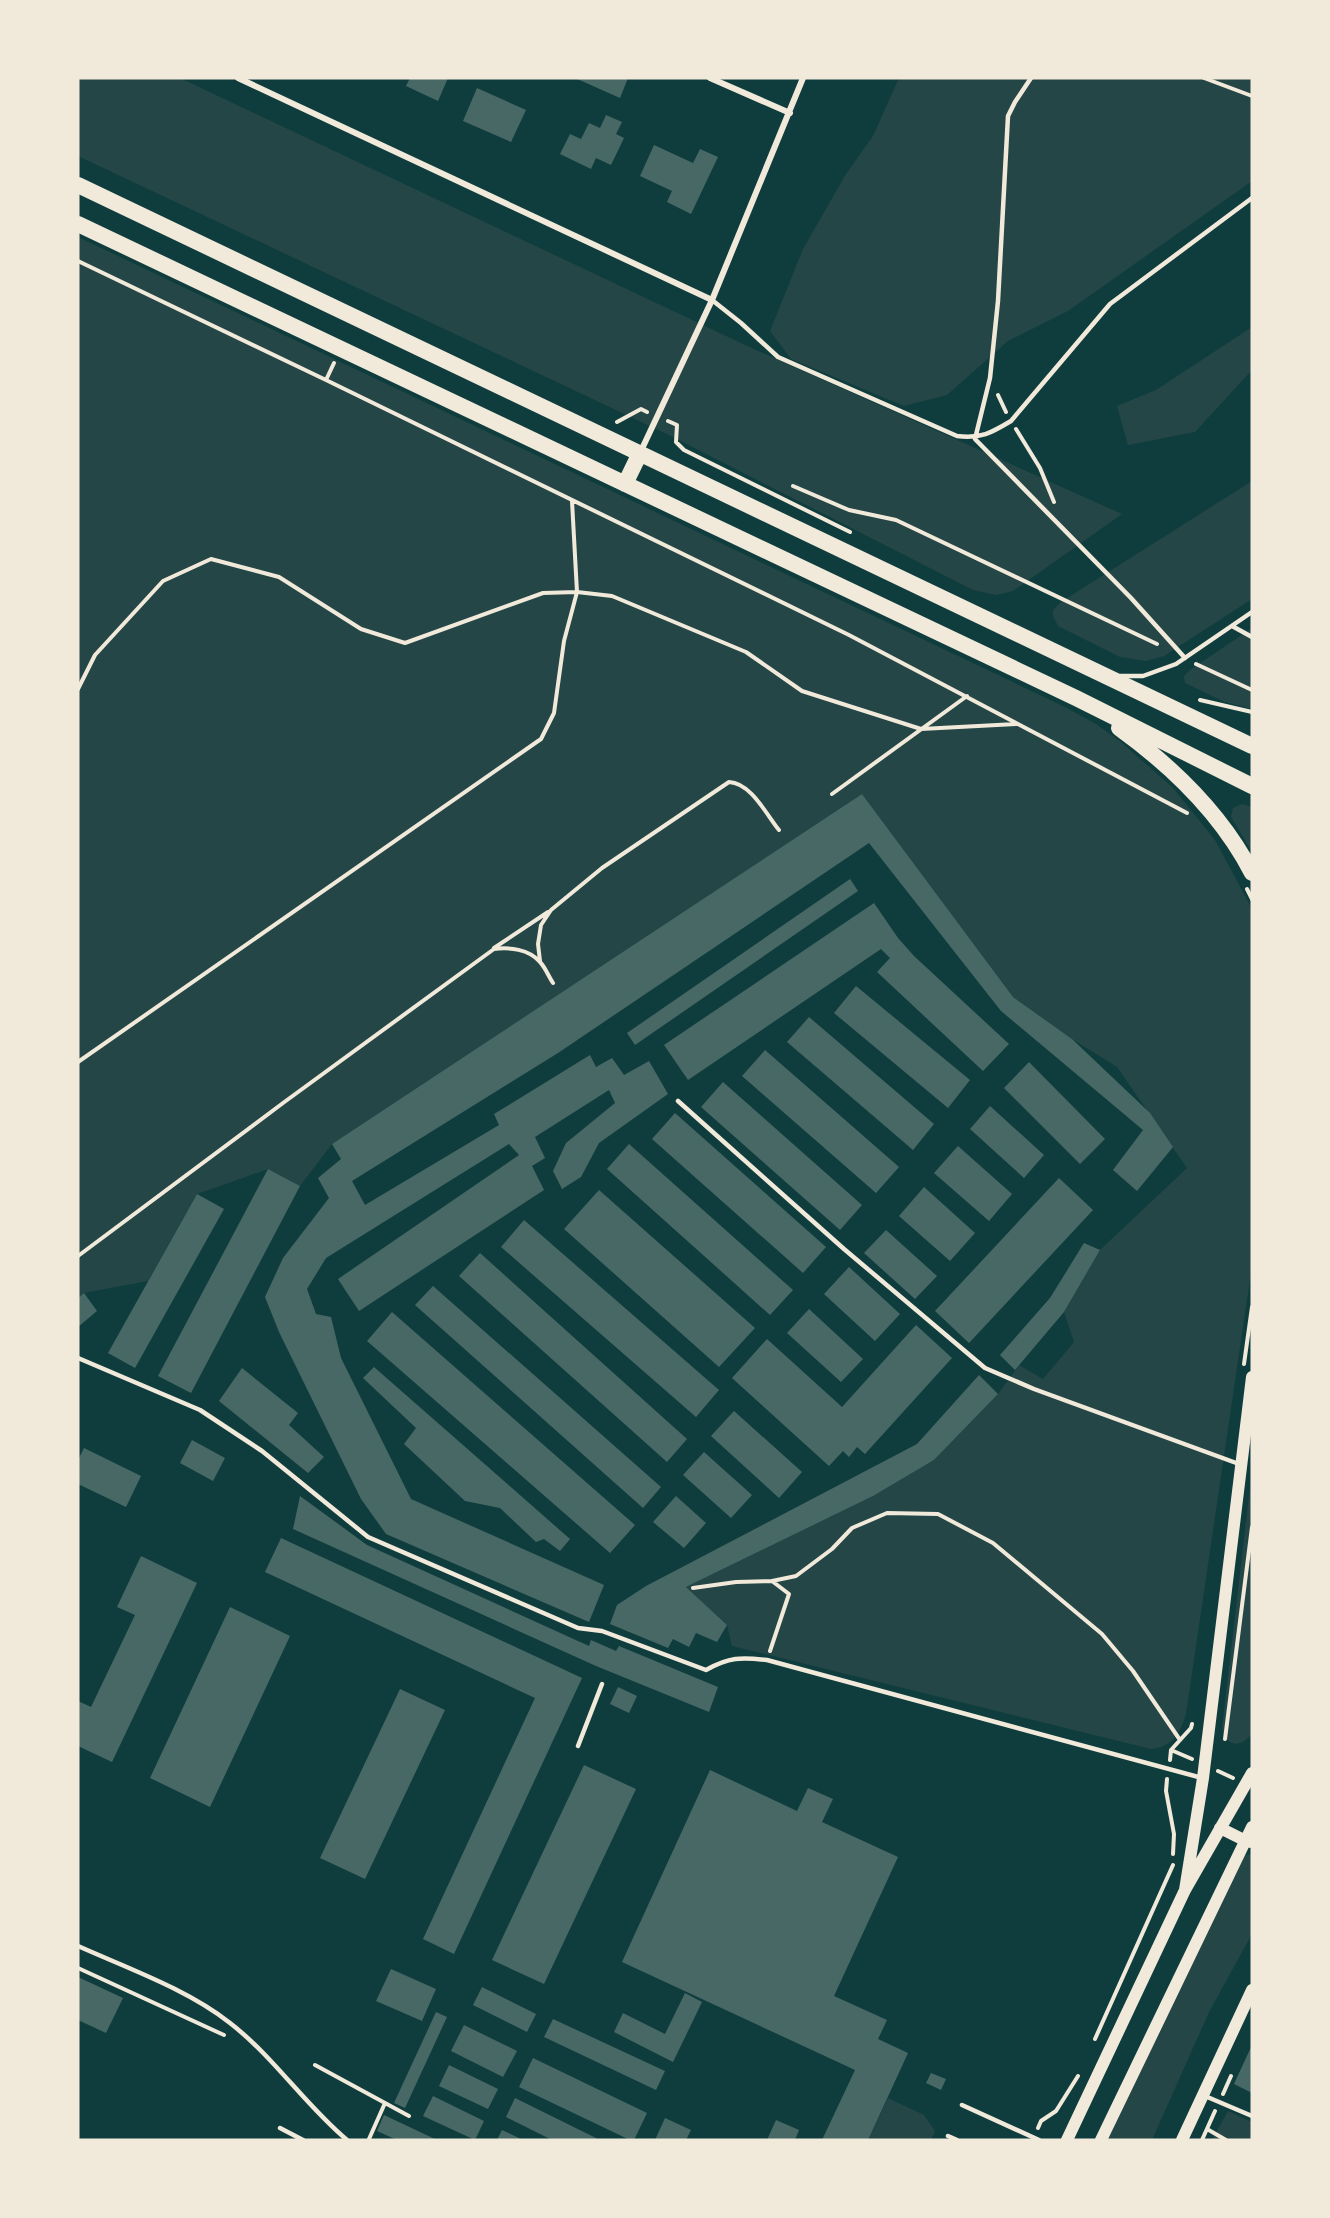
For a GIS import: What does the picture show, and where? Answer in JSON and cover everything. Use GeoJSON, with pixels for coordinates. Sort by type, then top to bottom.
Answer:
{"type":"FeatureCollection","features":[{"type":"Feature","properties":{"kind":"highway"},"geometry":{"type":"LineString","coordinates":[[78,185],[1252,746]]}},
{"type":"Feature","properties":{"kind":"highway"},"geometry":{"type":"LineString","coordinates":[[78,224],[1076,698],[1252,786]]}},
{"type":"Feature","properties":{"kind":"highway"},"geometry":{"type":"LineString","coordinates":[[625,484],[639,453]]}},
{"type":"Feature","properties":{"kind":"highway"},"geometry":{"type":"LineString","coordinates":[[1076,698],[1134,739],[1188,786],[1227,831],[1252,873]]}},
{"type":"Feature","properties":{"kind":"main road"},"geometry":{"type":"LineString","coordinates":[[1185,1890],[1203,1778],[1252,1377]]}},
{"type":"Feature","properties":{"kind":"main road"},"geometry":{"type":"LineString","coordinates":[[1067,2140],[1185,1890],[1252,1773]]}},
{"type":"Feature","properties":{"kind":"main road"},"geometry":{"type":"LineString","coordinates":[[1101,2140],[1249,1842],[1252,1827]]}},
{"type":"Feature","properties":{"kind":"main road"},"geometry":{"type":"LineString","coordinates":[[1220,1828],[1249,1842]]}},
{"type":"Feature","properties":{"kind":"main road"},"geometry":{"type":"LineString","coordinates":[[1182,2140],[1252,1990]]}},
{"type":"Feature","properties":{"kind":"street"},"geometry":{"type":"LineString","coordinates":[[238,78],[712,300]]}},
{"type":"Feature","properties":{"kind":"street"},"geometry":{"type":"LineString","coordinates":[[710,78],[790,113]]}},
{"type":"Feature","properties":{"kind":"street"},"geometry":{"type":"LineString","coordinates":[[639,453],[712,300],[803,78]]}},
{"type":"Feature","properties":{"kind":"lane"},"geometry":{"type":"LineString","coordinates":[[975,438],[990,378],[998,301],[1008,116],[1031,78]]}},
{"type":"Feature","properties":{"kind":"lane"},"geometry":{"type":"LineString","coordinates":[[712,300],[778,357],[957,436],[975,438],[1011,421],[1110,304],[1252,198]]}},
{"type":"Feature","properties":{"kind":"lane"},"geometry":{"type":"LineString","coordinates":[[975,438],[1131,598],[1185,658]]}},
{"type":"Feature","properties":{"kind":"lane"},"geometry":{"type":"LineString","coordinates":[[1093,672],[1120,676],[1143,676],[1166,669],[1252,612]]}},
{"type":"Feature","properties":{"kind":"lane"},"geometry":{"type":"LineString","coordinates":[[1232,626],[1252,637]]}},
{"type":"Feature","properties":{"kind":"lane"},"geometry":{"type":"LineString","coordinates":[[678,1101],[877,1278],[985,1368],[1034,1389],[1240,1465]]}},
{"type":"Feature","properties":{"kind":"lane"},"geometry":{"type":"LineString","coordinates":[[78,1358],[200,1410],[262,1451],[368,1537],[578,1628],[602,1631],[706,1670],[723,1660],[742,1657],[767,1660],[1203,1778]]}},
{"type":"Feature","properties":{"kind":"lane"},"geometry":{"type":"LineString","coordinates":[[578,1746],[602,1684]]}},
{"type":"Feature","properties":{"kind":"lane"},"geometry":{"type":"LineString","coordinates":[[78,1946],[188,1997],[227,2021],[261,2050],[347,2140]]}},
{"type":"Feature","properties":{"kind":"lane"},"geometry":{"type":"LineString","coordinates":[[1202,2094],[1252,2116]]}},
{"type":"Feature","properties":{"kind":"lane"},"geometry":{"type":"LineString","coordinates":[[962,2105],[1036,2139]]}},
{"type":"Feature","properties":{"kind":"lane"},"geometry":{"type":"LineString","coordinates":[[280,2128],[303,2140]]}},
{"type":"Feature","properties":{"kind":"lane"},"geometry":{"type":"LineString","coordinates":[[948,2136],[957,2140]]}},
{"type":"Feature","properties":{"kind":"path"},"geometry":{"type":"LineString","coordinates":[[1204,78],[1252,96]]}},
{"type":"Feature","properties":{"kind":"path"},"geometry":{"type":"LineString","coordinates":[[78,261],[849,635],[1191,815]]}},
{"type":"Feature","properties":{"kind":"path"},"geometry":{"type":"LineString","coordinates":[[990,378],[1011,421],[1040,468],[1058,511],[1061,527]]}},
{"type":"Feature","properties":{"kind":"path"},"geometry":{"type":"LineString","coordinates":[[608,419],[616,423],[641,409],[677,425],[676,442],[684,450],[854,534]]}},
{"type":"Feature","properties":{"kind":"path"},"geometry":{"type":"LineString","coordinates":[[793,486],[849,510],[896,520],[1252,690]]}},
{"type":"Feature","properties":{"kind":"path"},"geometry":{"type":"LineString","coordinates":[[78,1062],[541,740],[554,713],[564,641],[577,592],[572,501]]}},
{"type":"Feature","properties":{"kind":"path"},"geometry":{"type":"LineString","coordinates":[[78,689],[95,655],[163,581],[211,559],[279,577],[361,629],[405,644],[543,593],[577,592],[612,596],[746,652],[802,691],[921,729],[1019,724]]}},
{"type":"Feature","properties":{"kind":"path"},"geometry":{"type":"LineString","coordinates":[[832,794],[967,696]]}},
{"type":"Feature","properties":{"kind":"path"},"geometry":{"type":"LineString","coordinates":[[1190,696],[1252,712]]}},
{"type":"Feature","properties":{"kind":"path"},"geometry":{"type":"LineString","coordinates":[[78,1256],[283,1102],[551,910],[602,868],[729,782],[746,787],[779,830]]}},
{"type":"Feature","properties":{"kind":"path"},"geometry":{"type":"LineString","coordinates":[[551,910],[541,925],[538,944],[540,961],[553,983]]}},
{"type":"Feature","properties":{"kind":"path"},"geometry":{"type":"LineString","coordinates":[[494,949],[517,949],[540,961]]}},
{"type":"Feature","properties":{"kind":"path"},"geometry":{"type":"LineString","coordinates":[[693,1588],[736,1582],[772,1581],[796,1576],[832,1549],[852,1528],[887,1513],[938,1514],[993,1543],[1102,1634],[1133,1671],[1180,1740]]}},
{"type":"Feature","properties":{"kind":"path"},"geometry":{"type":"LineString","coordinates":[[1224,1749],[1252,1527]]}},
{"type":"Feature","properties":{"kind":"path"},"geometry":{"type":"LineString","coordinates":[[767,1660],[789,1594],[772,1581]]}},
{"type":"Feature","properties":{"kind":"path"},"geometry":{"type":"LineString","coordinates":[[1090,2050],[1173,1864],[1174,1834],[1166,1791],[1171,1750]]}},
{"type":"Feature","properties":{"kind":"path"},"geometry":{"type":"LineString","coordinates":[[1221,1772],[1223,1761]]}},
{"type":"Feature","properties":{"kind":"path"},"geometry":{"type":"LineString","coordinates":[[78,1968],[232,2038]]}},
{"type":"Feature","properties":{"kind":"path"},"geometry":{"type":"LineString","coordinates":[[315,2066],[409,2116]]}},
{"type":"Feature","properties":{"kind":"path"},"geometry":{"type":"LineString","coordinates":[[1036,2139],[1041,2121],[1056,2110],[1081,2072]]}},
{"type":"Feature","properties":{"kind":"path"},"geometry":{"type":"LineString","coordinates":[[369,2140],[385,2103]]}},
{"type":"Feature","properties":{"kind":"path"},"geometry":{"type":"LineString","coordinates":[[1207,2129],[1226,2140]]}},
{"type":"Feature","properties":{"kind":"shaded area"},"geometry":{"type":"Polygon","coordinates":[[[78,78],[180,78],[743,344],[1122,514],[1013,591],[996,595],[973,590],[671,436],[78,156],[78,78]]]}},
{"type":"Feature","properties":{"kind":"shaded area"},"geometry":{"type":"Polygon","coordinates":[[[902,78],[1252,78],[1252,181],[1068,311],[1008,341],[947,395],[904,406],[791,359],[770,331],[803,249],[846,174],[873,136],[898,80],[902,78]]]}},
{"type":"Feature","properties":{"kind":"shaded area"},"geometry":{"type":"Polygon","coordinates":[[[78,237],[1065,707],[1096,724],[1121,742],[1173,788],[1215,840],[1252,909],[1252,1266],[1186,1714],[1178,1733],[1170,1742],[1159,1748],[1151,1749],[732,1646],[727,1625],[686,1587],[873,1496],[934,1460],[998,1394],[1019,1365],[1043,1379],[1074,1342],[1064,1312],[1100,1250],[1187,1168],[1117,1067],[1072,1039],[1013,997],[862,794],[332,1144],[300,1186],[268,1169],[197,1194],[148,1281],[84,1293],[78,1298],[78,237]]]}},
{"type":"Feature","properties":{"kind":"shaded area"},"geometry":{"type":"Polygon","coordinates":[[[1252,327],[1252,370],[1195,432],[1128,445],[1117,406],[1156,390],[1252,327]]]}},
{"type":"Feature","properties":{"kind":"shaded area"},"geometry":{"type":"Polygon","coordinates":[[[1252,481],[1252,599],[1164,656],[1146,661],[1120,657],[1058,626],[1053,610],[1061,602],[1252,481]]]}},
{"type":"Feature","properties":{"kind":"shaded area"},"geometry":{"type":"Polygon","coordinates":[[[1252,628],[1252,709],[1225,702],[1185,683],[1184,676],[1190,670],[1252,628]]]}},
{"type":"Feature","properties":{"kind":"shaded area"},"geometry":{"type":"Polygon","coordinates":[[[1242,804],[1252,807],[1252,852],[1231,817],[1233,808],[1242,804]]]}},
{"type":"Feature","properties":{"kind":"shaded area"},"geometry":{"type":"Polygon","coordinates":[[[1252,1470],[1252,1733],[1244,1742],[1234,1744],[1227,1739],[1222,1728],[1252,1470]]]}},
{"type":"Feature","properties":{"kind":"shaded area"},"geometry":{"type":"Polygon","coordinates":[[[1252,1854],[1252,1934],[1209,2012],[1152,2140],[1102,2140],[1242,1855],[1252,1854]]]}},
{"type":"Feature","properties":{"kind":"shaded area"},"geometry":{"type":"Polygon","coordinates":[[[888,2098],[924,2115],[935,2131],[931,2140],[868,2140],[888,2098]]]}},
{"type":"Feature","properties":{"kind":"shaded area"},"geometry":{"type":"Polygon","coordinates":[[[1228,2111],[1252,2122],[1252,2140],[1212,2140],[1228,2111]]]}},
{"type":"Feature","properties":{"kind":"building"},"geometry":{"type":"Polygon","coordinates":[[[410,78],[448,78],[438,101],[406,86],[410,78]]]}},
{"type":"Feature","properties":{"kind":"building"},"geometry":{"type":"Polygon","coordinates":[[[575,78],[628,78],[620,98],[575,78]]]}},
{"type":"Feature","properties":{"kind":"building"},"geometry":{"type":"Polygon","coordinates":[[[477,88],[526,110],[511,142],[463,121],[477,88]]]}},
{"type":"Feature","properties":{"kind":"building"},"geometry":{"type":"Polygon","coordinates":[[[606,115],[622,122],[616,134],[624,138],[611,165],[596,158],[591,169],[560,154],[570,134],[581,139],[589,123],[600,128],[606,115]]]}},
{"type":"Feature","properties":{"kind":"building"},"geometry":{"type":"Polygon","coordinates":[[[654,145],[693,163],[700,149],[718,157],[691,214],[667,202],[672,191],[640,176],[654,145]]]}},
{"type":"Feature","properties":{"kind":"building"},"geometry":{"type":"Polygon","coordinates":[[[862,794],[1013,997],[1072,1039],[1150,1113],[1173,1147],[1137,1191],[1113,1170],[1143,1130],[1001,1011],[869,843],[558,1053],[352,1181],[365,1205],[499,1125],[494,1114],[590,1055],[596,1067],[612,1058],[624,1075],[649,1061],[668,1094],[599,1143],[581,1177],[562,1189],[553,1171],[566,1143],[615,1103],[609,1090],[535,1137],[545,1158],[532,1166],[544,1190],[359,1311],[338,1279],[519,1155],[509,1144],[326,1258],[307,1289],[316,1314],[331,1317],[341,1358],[411,1499],[604,1585],[589,1622],[386,1534],[361,1499],[279,1332],[265,1297],[283,1258],[329,1198],[318,1178],[341,1159],[332,1144],[862,794]]]}},
{"type":"Feature","properties":{"kind":"building"},"geometry":{"type":"Polygon","coordinates":[[[850,879],[858,891],[635,1045],[627,1033],[850,879]]]}},
{"type":"Feature","properties":{"kind":"building"},"geometry":{"type":"Polygon","coordinates":[[[874,903],[898,938],[914,956],[1009,1044],[983,1071],[877,972],[890,958],[881,949],[688,1080],[664,1045],[874,903]]]}},
{"type":"Feature","properties":{"kind":"building"},"geometry":{"type":"Polygon","coordinates":[[[856,986],[970,1080],[948,1108],[834,1013],[856,986]]]}},
{"type":"Feature","properties":{"kind":"building"},"geometry":{"type":"Polygon","coordinates":[[[809,1017],[934,1124],[913,1150],[787,1042],[809,1017]]]}},
{"type":"Feature","properties":{"kind":"building"},"geometry":{"type":"Polygon","coordinates":[[[765,1050],[899,1167],[876,1193],[742,1076],[765,1050]]]}},
{"type":"Feature","properties":{"kind":"building"},"geometry":{"type":"Polygon","coordinates":[[[1029,1062],[1105,1139],[1080,1164],[1004,1088],[1029,1062]]]}},
{"type":"Feature","properties":{"kind":"building"},"geometry":{"type":"Polygon","coordinates":[[[723,1082],[862,1205],[840,1230],[701,1107],[723,1082]]]}},
{"type":"Feature","properties":{"kind":"building"},"geometry":{"type":"Polygon","coordinates":[[[990,1106],[1044,1155],[1024,1178],[970,1129],[990,1106]]]}},
{"type":"Feature","properties":{"kind":"building"},"geometry":{"type":"Polygon","coordinates":[[[675,1113],[826,1247],[803,1273],[652,1139],[675,1113]]]}},
{"type":"Feature","properties":{"kind":"building"},"geometry":{"type":"Polygon","coordinates":[[[629,1144],[793,1290],[770,1315],[607,1169],[629,1144]]]}},
{"type":"Feature","properties":{"kind":"building"},"geometry":{"type":"Polygon","coordinates":[[[958,1146],[1012,1194],[989,1221],[934,1173],[958,1146]]]}},
{"type":"Feature","properties":{"kind":"building"},"geometry":{"type":"Polygon","coordinates":[[[268,1169],[300,1186],[191,1393],[158,1376],[268,1169]]]}},
{"type":"Feature","properties":{"kind":"building"},"geometry":{"type":"Polygon","coordinates":[[[1059,1178],[1093,1210],[969,1343],[935,1311],[1059,1178]]]}},
{"type":"Feature","properties":{"kind":"building"},"geometry":{"type":"Polygon","coordinates":[[[924,1187],[975,1233],[950,1261],[899,1216],[924,1187]]]}},
{"type":"Feature","properties":{"kind":"building"},"geometry":{"type":"Polygon","coordinates":[[[599,1190],[755,1328],[719,1367],[564,1229],[599,1190]]]}},
{"type":"Feature","properties":{"kind":"building"},"geometry":{"type":"Polygon","coordinates":[[[197,1194],[224,1209],[135,1368],[108,1353],[197,1194]]]}},
{"type":"Feature","properties":{"kind":"building"},"geometry":{"type":"Polygon","coordinates":[[[524,1220],[719,1390],[696,1417],[501,1247],[524,1220]]]}},
{"type":"Feature","properties":{"kind":"building"},"geometry":{"type":"Polygon","coordinates":[[[886,1230],[937,1276],[915,1299],[864,1253],[886,1230]]]}},
{"type":"Feature","properties":{"kind":"building"},"geometry":{"type":"Polygon","coordinates":[[[1084,1243],[1100,1250],[1064,1312],[1015,1370],[1000,1355],[1050,1298],[1084,1243]]]}},
{"type":"Feature","properties":{"kind":"building"},"geometry":{"type":"Polygon","coordinates":[[[480,1253],[687,1439],[667,1462],[459,1276],[480,1253]]]}},
{"type":"Feature","properties":{"kind":"building"},"geometry":{"type":"Polygon","coordinates":[[[849,1267],[900,1314],[875,1341],[824,1294],[849,1267]]]}},
{"type":"Feature","properties":{"kind":"building"},"geometry":{"type":"Polygon","coordinates":[[[433,1286],[661,1487],[643,1508],[415,1305],[433,1286]]]}},
{"type":"Feature","properties":{"kind":"building"},"geometry":{"type":"Polygon","coordinates":[[[84,1293],[97,1311],[78,1327],[78,1298],[84,1293]]]}},
{"type":"Feature","properties":{"kind":"building"},"geometry":{"type":"Polygon","coordinates":[[[809,1309],[863,1359],[841,1382],[787,1333],[809,1309]]]}},
{"type":"Feature","properties":{"kind":"building"},"geometry":{"type":"Polygon","coordinates":[[[392,1312],[635,1525],[610,1553],[367,1341],[392,1312]]]}},
{"type":"Feature","properties":{"kind":"building"},"geometry":{"type":"Polygon","coordinates":[[[916,1325],[952,1358],[865,1454],[857,1447],[849,1457],[843,1451],[829,1466],[732,1378],[767,1339],[842,1407],[916,1325]]]}},
{"type":"Feature","properties":{"kind":"building"},"geometry":{"type":"Polygon","coordinates":[[[374,1367],[570,1539],[560,1551],[544,1539],[536,1542],[500,1508],[465,1501],[404,1444],[416,1428],[363,1378],[374,1367]]]}},
{"type":"Feature","properties":{"kind":"building"},"geometry":{"type":"Polygon","coordinates":[[[242,1368],[298,1413],[289,1425],[324,1457],[308,1473],[219,1401],[242,1368]]]}},
{"type":"Feature","properties":{"kind":"building"},"geometry":{"type":"Polygon","coordinates":[[[979,1375],[998,1394],[934,1460],[873,1496],[686,1587],[727,1625],[717,1642],[696,1633],[689,1647],[673,1639],[668,1648],[610,1624],[617,1605],[646,1586],[917,1444],[979,1375]]]}},
{"type":"Feature","properties":{"kind":"building"},"geometry":{"type":"Polygon","coordinates":[[[734,1411],[802,1472],[779,1498],[711,1436],[734,1411]]]}},
{"type":"Feature","properties":{"kind":"building"},"geometry":{"type":"Polygon","coordinates":[[[192,1440],[225,1458],[213,1481],[180,1463],[192,1440]]]}},
{"type":"Feature","properties":{"kind":"building"},"geometry":{"type":"Polygon","coordinates":[[[84,1448],[141,1476],[126,1507],[78,1484],[78,1460],[84,1448]]]}},
{"type":"Feature","properties":{"kind":"building"},"geometry":{"type":"Polygon","coordinates":[[[704,1452],[752,1495],[731,1518],[683,1475],[704,1452]]]}},
{"type":"Feature","properties":{"kind":"building"},"geometry":{"type":"Polygon","coordinates":[[[300,1496],[367,1545],[589,1646],[591,1640],[616,1651],[619,1646],[718,1687],[709,1712],[596,1666],[293,1529],[300,1496]]]}},
{"type":"Feature","properties":{"kind":"building"},"geometry":{"type":"Polygon","coordinates":[[[676,1496],[706,1523],[684,1548],[653,1522],[676,1496]]]}},
{"type":"Feature","properties":{"kind":"building"},"geometry":{"type":"Polygon","coordinates":[[[281,1538],[582,1678],[454,1954],[423,1939],[535,1698],[265,1572],[281,1538]]]}},
{"type":"Feature","properties":{"kind":"building"},"geometry":{"type":"Polygon","coordinates":[[[141,1556],[197,1583],[112,1762],[78,1746],[78,1701],[91,1707],[135,1615],[117,1607],[141,1556]]]}},
{"type":"Feature","properties":{"kind":"building"},"geometry":{"type":"Polygon","coordinates":[[[230,1607],[290,1636],[210,1807],[150,1778],[230,1607]]]}},
{"type":"Feature","properties":{"kind":"building"},"geometry":{"type":"Polygon","coordinates":[[[618,1687],[637,1696],[629,1713],[610,1704],[618,1687]]]}},
{"type":"Feature","properties":{"kind":"building"},"geometry":{"type":"Polygon","coordinates":[[[400,1689],[445,1710],[365,1879],[320,1858],[400,1689]]]}},
{"type":"Feature","properties":{"kind":"building"},"geometry":{"type":"Polygon","coordinates":[[[584,1765],[636,1789],[544,1984],[492,1960],[584,1765]]]}},
{"type":"Feature","properties":{"kind":"building"},"geometry":{"type":"Polygon","coordinates":[[[710,1770],[797,1811],[808,1788],[833,1799],[822,1822],[898,1857],[834,1996],[887,2020],[878,2039],[908,2053],[868,2140],[822,2140],[855,2070],[622,1962],[710,1770]]]}},
{"type":"Feature","properties":{"kind":"building"},"geometry":{"type":"Polygon","coordinates":[[[391,1969],[436,1989],[422,2021],[376,2001],[391,1969]]]}},
{"type":"Feature","properties":{"kind":"building"},"geometry":{"type":"Polygon","coordinates":[[[78,1977],[123,1998],[106,2033],[78,2020],[78,1977]]]}},
{"type":"Feature","properties":{"kind":"building"},"geometry":{"type":"Polygon","coordinates":[[[482,1987],[536,2014],[527,2032],[473,2005],[482,1987]]]}},
{"type":"Feature","properties":{"kind":"building"},"geometry":{"type":"Polygon","coordinates":[[[685,1993],[702,2002],[673,2062],[614,2032],[623,2013],[665,2034],[685,1993]]]}},
{"type":"Feature","properties":{"kind":"building"},"geometry":{"type":"Polygon","coordinates":[[[436,2012],[447,2017],[405,2108],[394,2103],[436,2012]]]}},
{"type":"Feature","properties":{"kind":"building"},"geometry":{"type":"Polygon","coordinates":[[[553,2019],[665,2071],[656,2090],[544,2037],[553,2019]]]}},
{"type":"Feature","properties":{"kind":"building"},"geometry":{"type":"Polygon","coordinates":[[[464,2025],[517,2051],[503,2077],[451,2051],[464,2025]]]}},
{"type":"Feature","properties":{"kind":"building"},"geometry":{"type":"Polygon","coordinates":[[[1252,2045],[1252,2093],[1234,2084],[1252,2045]]]}},
{"type":"Feature","properties":{"kind":"building"},"geometry":{"type":"Polygon","coordinates":[[[533,2058],[647,2113],[634,2140],[519,2087],[533,2058]]]}},
{"type":"Feature","properties":{"kind":"building"},"geometry":{"type":"Polygon","coordinates":[[[449,2065],[498,2089],[488,2109],[439,2086],[449,2065]]]}},
{"type":"Feature","properties":{"kind":"building"},"geometry":{"type":"Polygon","coordinates":[[[931,2073],[946,2079],[941,2090],[926,2083],[931,2073]]]}},
{"type":"Feature","properties":{"kind":"building"},"geometry":{"type":"Polygon","coordinates":[[[433,2096],[484,2121],[475,2140],[423,2116],[433,2096]]]}},
{"type":"Feature","properties":{"kind":"building"},"geometry":{"type":"Polygon","coordinates":[[[515,2098],[600,2140],[552,2140],[506,2117],[515,2098]]]}},
{"type":"Feature","properties":{"kind":"building"},"geometry":{"type":"Polygon","coordinates":[[[384,2115],[437,2140],[397,2140],[377,2131],[384,2115]]]}},
{"type":"Feature","properties":{"kind":"building"},"geometry":{"type":"Polygon","coordinates":[[[665,2118],[691,2130],[686,2140],[655,2140],[665,2118]]]}},
{"type":"Feature","properties":{"kind":"building"},"geometry":{"type":"Polygon","coordinates":[[[776,2120],[799,2130],[795,2140],[767,2140],[776,2120]]]}},
{"type":"Feature","properties":{"kind":"building"},"geometry":{"type":"Polygon","coordinates":[[[502,2130],[523,2140],[497,2140],[502,2130]]]}}]}
